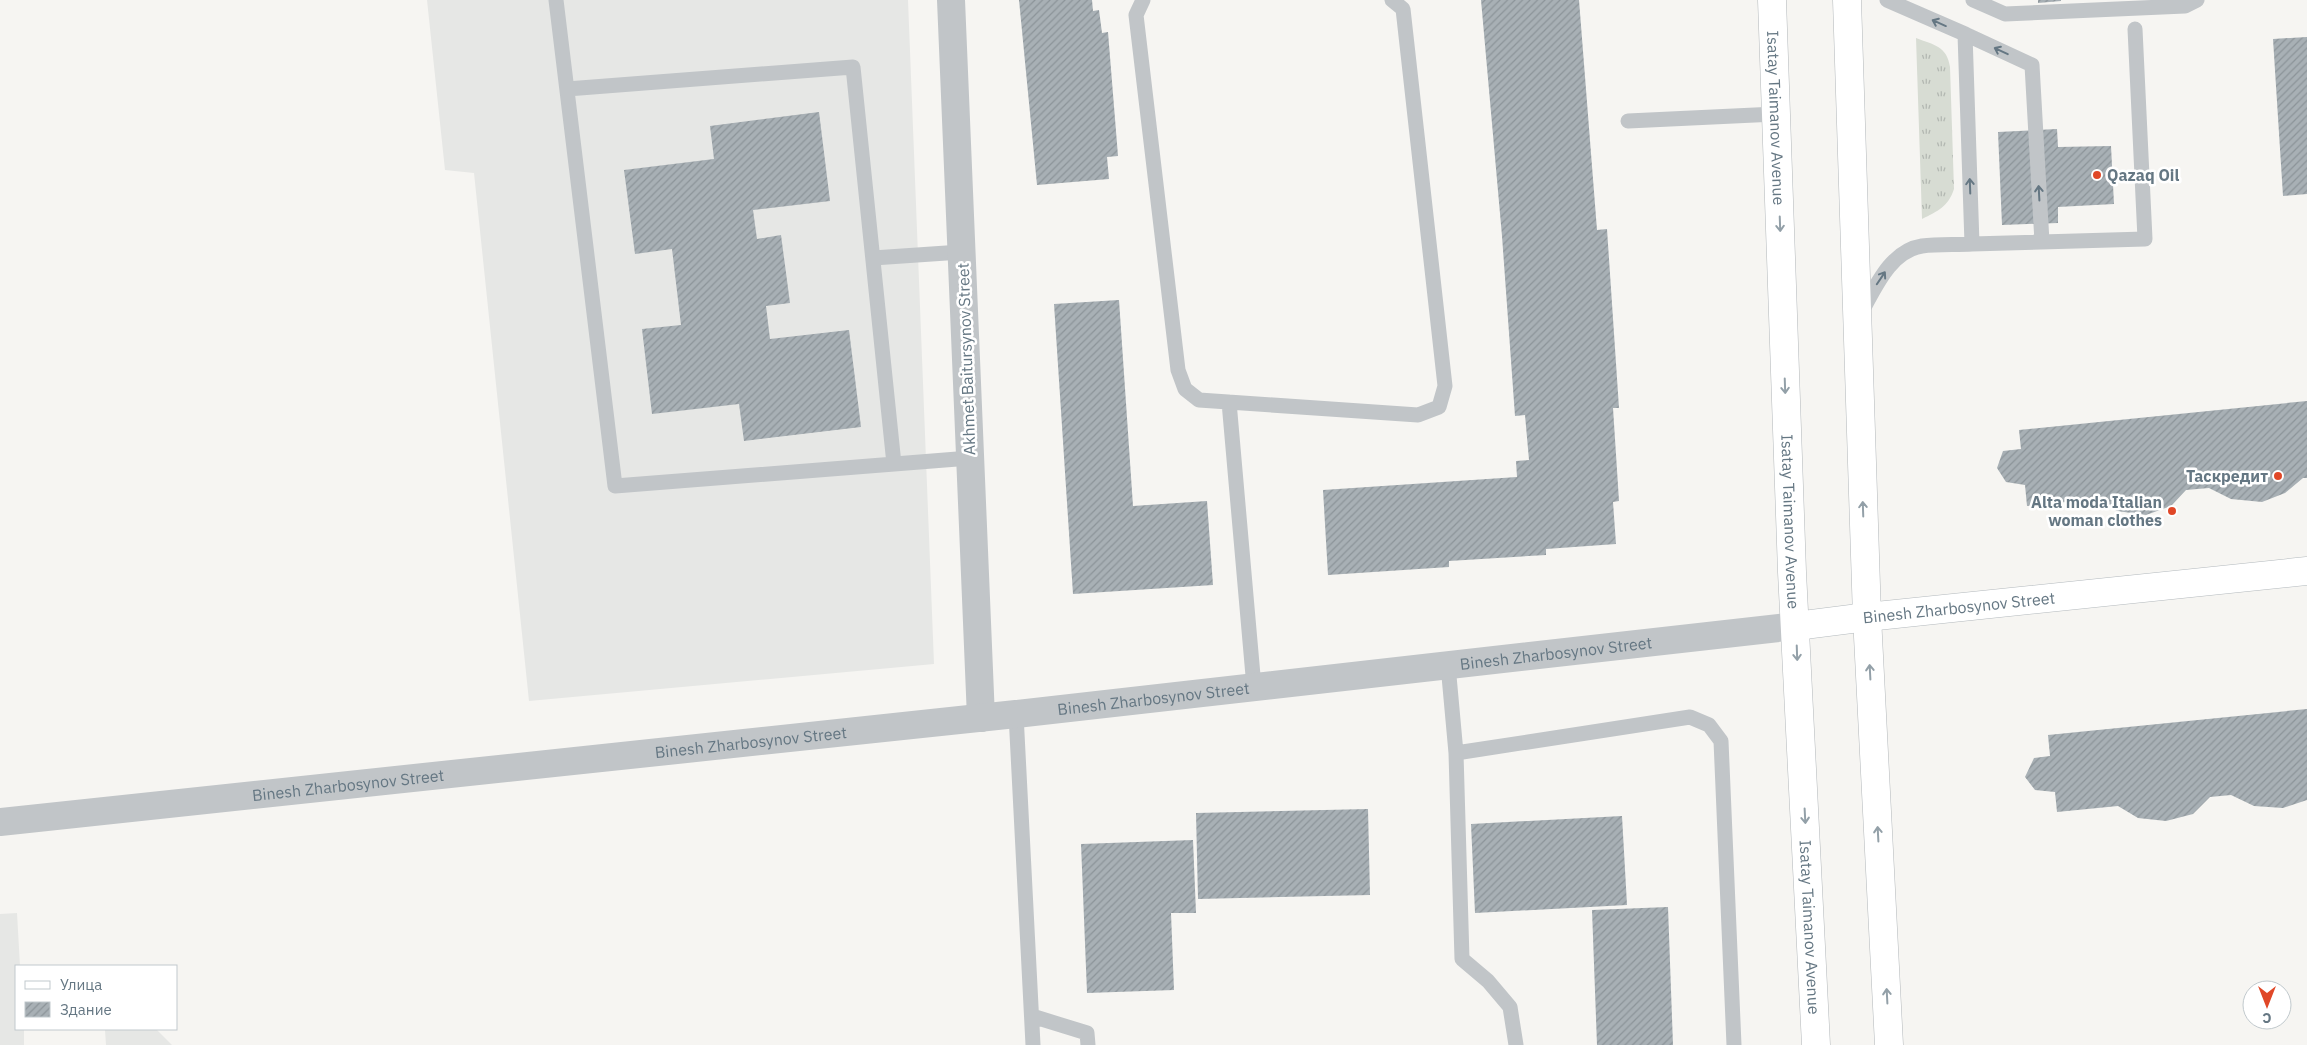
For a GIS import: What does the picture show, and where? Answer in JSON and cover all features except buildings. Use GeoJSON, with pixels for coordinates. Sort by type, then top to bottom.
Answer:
{"type":"FeatureCollection","features":[{"type":"Feature","properties":{"kind":"main road","name":"Isatay Taimanov Avenue"},"geometry":{"type":"LineString","coordinates":[[1772,0],[1792,572],[1816,1045]]}},
{"type":"Feature","properties":{"kind":"main road"},"geometry":{"type":"LineString","coordinates":[[1847,0],[1867,617],[1889,1045]]}},
{"type":"Feature","properties":{"kind":"main road","name":"Binesh Zharbosynov Street"},"geometry":{"type":"LineString","coordinates":[[1796,626],[2307,571]]}},
{"type":"Feature","properties":{"kind":"street","name":"Akhmet Baitursynov Street"},"geometry":{"type":"LineString","coordinates":[[950,0],[981,718]]}},
{"type":"Feature","properties":{"kind":"street","name":"Binesh Zharbosynov Street"},"geometry":{"type":"LineString","coordinates":[[0,822],[981,718],[1796,626]]}},
{"type":"Feature","properties":{"kind":"lane"},"geometry":{"type":"LineString","coordinates":[[556,0],[615,486],[970,458]]}},
{"type":"Feature","properties":{"kind":"lane"},"geometry":{"type":"LineString","coordinates":[[1143,0],[1136,15],[1178,370],[1184,389],[1198,400],[1418,415],[1439,407],[1445,386],[1403,9],[1392,0]]}},
{"type":"Feature","properties":{"kind":"lane"},"geometry":{"type":"LineString","coordinates":[[1887,0],[2032,65],[2042,242]]}},
{"type":"Feature","properties":{"kind":"lane"},"geometry":{"type":"LineString","coordinates":[[1973,0],[2005,14],[2185,6],[2197,0]]}},
{"type":"Feature","properties":{"kind":"lane"},"geometry":{"type":"LineString","coordinates":[[1857,321],[1880,278],[1897,258],[1920,246],[2145,239],[2135,29]]}},
{"type":"Feature","properties":{"kind":"lane"},"geometry":{"type":"LineString","coordinates":[[1965,34],[1972,244]]}},
{"type":"Feature","properties":{"kind":"lane"},"geometry":{"type":"LineString","coordinates":[[567,89],[853,66],[894,464]]}},
{"type":"Feature","properties":{"kind":"lane"},"geometry":{"type":"LineString","coordinates":[[1628,121],[1776,114]]}},
{"type":"Feature","properties":{"kind":"lane"},"geometry":{"type":"LineString","coordinates":[[872,258],[961,252]]}},
{"type":"Feature","properties":{"kind":"lane"},"geometry":{"type":"LineString","coordinates":[[1229,402],[1254,687]]}},
{"type":"Feature","properties":{"kind":"lane"},"geometry":{"type":"LineString","coordinates":[[1448,665],[1456,753],[1462,959],[1488,981],[1510,1007],[1516,1045]]}},
{"type":"Feature","properties":{"kind":"lane"},"geometry":{"type":"LineString","coordinates":[[1016,714],[1033,1045]]}},
{"type":"Feature","properties":{"kind":"lane"},"geometry":{"type":"LineString","coordinates":[[1456,753],[1690,717],[1709,725],[1721,741],[1734,1045]]}},
{"type":"Feature","properties":{"kind":"lane"},"geometry":{"type":"LineString","coordinates":[[1032,1016],[1087,1032],[1088,1045]]}},
{"type":"Feature","properties":{"kind":"shaded area"},"geometry":{"type":"Polygon","coordinates":[[[427,0],[908,0],[934,664],[529,701],[474,173],[445,170],[427,0]]]}},
{"type":"Feature","properties":{"kind":"shaded area"},"geometry":{"type":"Polygon","coordinates":[[[17,913],[20,965],[15,965],[15,1030],[24,1030],[24,1045],[0,1045],[0,914],[17,913]]]}},
{"type":"Feature","properties":{"kind":"shaded area"},"geometry":{"type":"Polygon","coordinates":[[[105,1030],[157,1030],[172,1045],[106,1045],[105,1030]]]}},
{"type":"Feature","properties":{"kind":"green space"},"geometry":{"type":"Polygon","coordinates":[[[1916,38],[1943,50],[1950,67],[1954,189],[1949,200],[1938,211],[1922,219],[1916,38]]]}},
{"type":"Feature","properties":{"kind":"place","name":"Qazaq Oil"},"geometry":{"type":"Point","coordinates":[2097,175]}},
{"type":"Feature","properties":{"kind":"place","name":"Таскредит"},"geometry":{"type":"Point","coordinates":[2278,476]}},
{"type":"Feature","properties":{"kind":"place","name":"Alta moda Italian woman clothes"},"geometry":{"type":"Point","coordinates":[2172,511]}}]}
